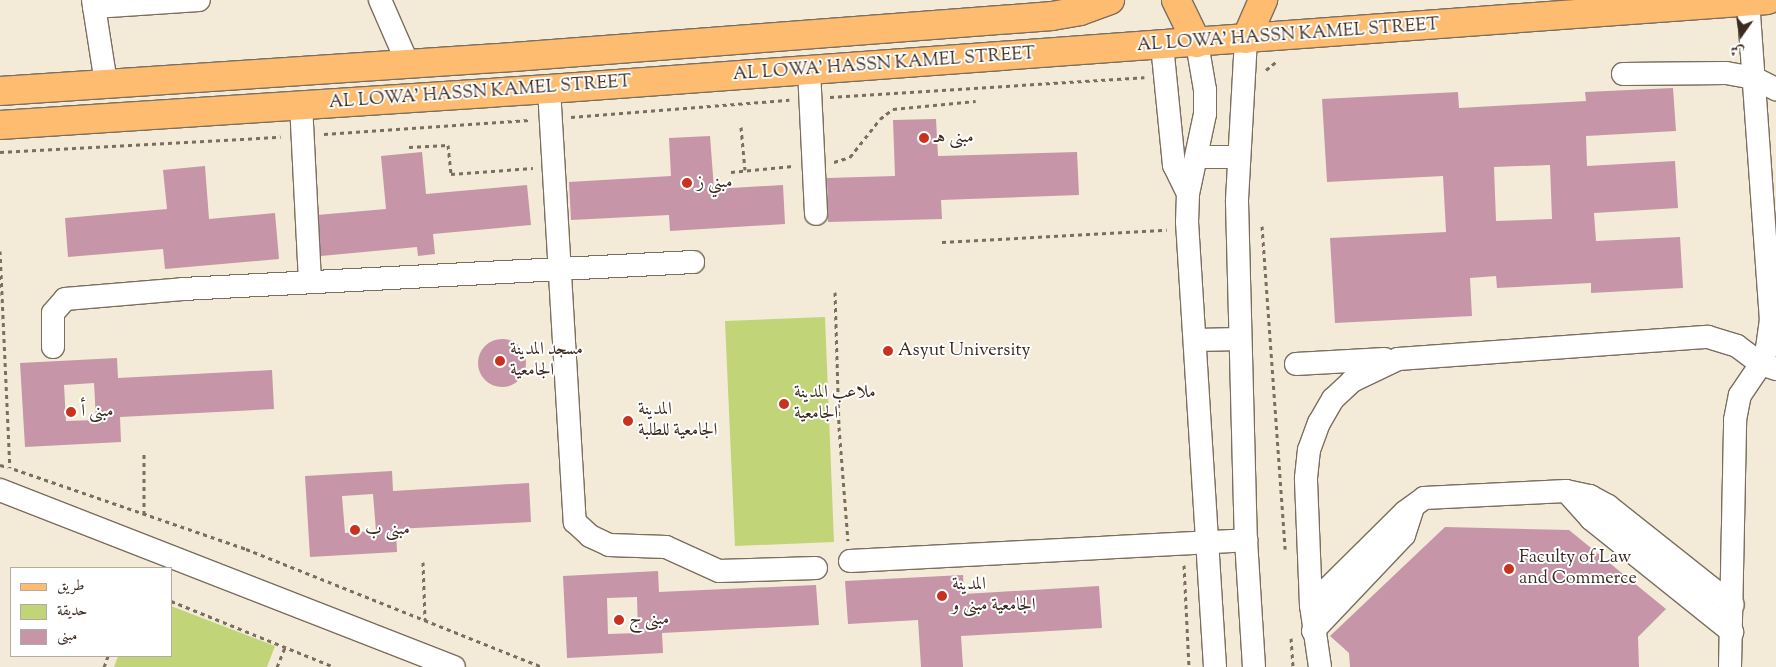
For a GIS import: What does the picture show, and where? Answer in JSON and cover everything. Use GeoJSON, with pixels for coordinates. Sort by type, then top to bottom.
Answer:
{"type":"FeatureCollection","features":[{"type":"Feature","properties":{"kind":"main road","name":"AL LOWA' HASSN KAMEL STREET"},"geometry":{"type":"LineString","coordinates":[[0,91],[513,57],[1052,16],[1080,11],[1110,0]]}},
{"type":"Feature","properties":{"kind":"main road"},"geometry":{"type":"LineString","coordinates":[[1176,0],[1197,42]]}},
{"type":"Feature","properties":{"kind":"main road"},"geometry":{"type":"LineString","coordinates":[[1246,40],[1263,0]]}},
{"type":"Feature","properties":{"kind":"main road","name":"AL LOWA' HASSN KAMEL STREET"},"geometry":{"type":"LineString","coordinates":[[0,125],[1246,40],[1758,0]]}},
{"type":"Feature","properties":{"kind":"main road"},"geometry":{"type":"LineString","coordinates":[[513,57],[518,91]]}},
{"type":"Feature","properties":{"kind":"main road"},"geometry":{"type":"LineString","coordinates":[[272,73],[289,105]]}},
{"type":"Feature","properties":{"kind":"street"},"geometry":{"type":"LineString","coordinates":[[106,84],[94,3],[199,0]]}},
{"type":"Feature","properties":{"kind":"street"},"geometry":{"type":"LineString","coordinates":[[380,0],[408,64]]}},
{"type":"Feature","properties":{"kind":"street"},"geometry":{"type":"LineString","coordinates":[[1730,667],[1733,605],[1735,420],[1743,390],[1768,367],[1771,321],[1754,78],[1758,0]]}},
{"type":"Feature","properties":{"kind":"street"},"geometry":{"type":"LineString","coordinates":[[1246,40],[1239,157],[1240,339],[1246,540],[1254,667]]}},
{"type":"Feature","properties":{"kind":"street"},"geometry":{"type":"LineString","coordinates":[[1197,42],[1205,90],[1204,128],[1188,194],[1188,229],[1214,667]]}},
{"type":"Feature","properties":{"kind":"street"},"geometry":{"type":"LineString","coordinates":[[1162,45],[1174,165],[1188,194]]}},
{"type":"Feature","properties":{"kind":"street"},"geometry":{"type":"LineString","coordinates":[[809,70],[816,214]]}},
{"type":"Feature","properties":{"kind":"street"},"geometry":{"type":"LineString","coordinates":[[1623,74],[1717,72],[1754,78],[1776,88]]}},
{"type":"Feature","properties":{"kind":"street"},"geometry":{"type":"LineString","coordinates":[[549,89],[575,522],[582,530],[609,545],[666,547],[719,571],[816,568]]}},
{"type":"Feature","properties":{"kind":"street"},"geometry":{"type":"LineString","coordinates":[[289,105],[303,135],[310,282]]}},
{"type":"Feature","properties":{"kind":"street"},"geometry":{"type":"LineString","coordinates":[[1198,157],[1239,157]]}},
{"type":"Feature","properties":{"kind":"street"},"geometry":{"type":"LineString","coordinates":[[53,347],[53,314],[65,299],[310,282],[693,262]]}},
{"type":"Feature","properties":{"kind":"street"},"geometry":{"type":"LineString","coordinates":[[1296,364],[1398,359],[1708,337],[1737,346],[1768,367]]}},
{"type":"Feature","properties":{"kind":"street"},"geometry":{"type":"LineString","coordinates":[[1196,340],[1240,339]]}},
{"type":"Feature","properties":{"kind":"street"},"geometry":{"type":"LineString","coordinates":[[1320,667],[1313,631],[1311,605],[1306,478],[1310,450],[1319,424],[1333,399],[1352,381],[1398,359]]}},
{"type":"Feature","properties":{"kind":"street"},"geometry":{"type":"LineString","coordinates":[[0,490],[454,667]]}},
{"type":"Feature","properties":{"kind":"street"},"geometry":{"type":"LineString","coordinates":[[1311,605],[1414,504],[1436,495],[1566,491],[1590,496],[1608,506],[1733,605]]}},
{"type":"Feature","properties":{"kind":"street"},"geometry":{"type":"LineString","coordinates":[[1566,491],[1591,519],[1732,632]]}},
{"type":"Feature","properties":{"kind":"street"},"geometry":{"type":"LineString","coordinates":[[1313,631],[1404,535],[1412,521],[1414,504]]}},
{"type":"Feature","properties":{"kind":"street"},"geometry":{"type":"LineString","coordinates":[[850,561],[1246,540]]}},
{"type":"Feature","properties":{"kind":"path"},"geometry":{"type":"LineString","coordinates":[[0,152],[303,135],[810,98],[1149,77]]}},
{"type":"Feature","properties":{"kind":"path"},"geometry":{"type":"LineString","coordinates":[[731,172],[844,161],[850,157],[880,119],[893,109],[976,101]]}},
{"type":"Feature","properties":{"kind":"path"},"geometry":{"type":"LineString","coordinates":[[741,127],[745,170]]}},
{"type":"Feature","properties":{"kind":"path"},"geometry":{"type":"LineString","coordinates":[[409,147],[448,145],[451,174],[554,167]]}},
{"type":"Feature","properties":{"kind":"path"},"geometry":{"type":"LineString","coordinates":[[1261,215],[1285,559]]}},
{"type":"Feature","properties":{"kind":"path"},"geometry":{"type":"LineString","coordinates":[[942,242],[1188,229]]}},
{"type":"Feature","properties":{"kind":"path"},"geometry":{"type":"LineString","coordinates":[[0,252],[10,468]]}},
{"type":"Feature","properties":{"kind":"path"},"geometry":{"type":"LineString","coordinates":[[835,292],[839,427],[850,561]]}},
{"type":"Feature","properties":{"kind":"path"},"geometry":{"type":"LineString","coordinates":[[144,452],[144,514]]}},
{"type":"Feature","properties":{"kind":"path"},"geometry":{"type":"LineString","coordinates":[[0,465],[246,549],[542,667]]}},
{"type":"Feature","properties":{"kind":"path"},"geometry":{"type":"LineString","coordinates":[[423,562],[425,620]]}},
{"type":"Feature","properties":{"kind":"path"},"geometry":{"type":"LineString","coordinates":[[172,601],[334,667]]}},
{"type":"Feature","properties":{"kind":"path"},"geometry":{"type":"LineString","coordinates":[[1290,628],[1293,667]]}},
{"type":"Feature","properties":{"kind":"path"},"geometry":{"type":"LineString","coordinates":[[277,667],[285,647]]}},
{"type":"Feature","properties":{"kind":"green space"},"geometry":{"type":"Polygon","coordinates":[[[825,317],[834,542],[735,546],[725,321],[825,317]]]}},
{"type":"Feature","properties":{"kind":"green space"},"geometry":{"type":"Polygon","coordinates":[[[172,606],[275,646],[267,667],[114,667],[118,657],[172,657],[172,606]]]}},
{"type":"Feature","properties":{"kind":"building"},"geometry":{"type":"Polygon","coordinates":[[[1673,88],[1676,131],[1586,136],[1587,166],[1675,161],[1678,208],[1594,213],[1596,241],[1680,237],[1683,288],[1591,293],[1591,283],[1497,288],[1496,276],[1470,278],[1472,316],[1335,323],[1330,238],[1446,232],[1443,176],[1327,182],[1322,99],[1458,92],[1459,108],[1586,101],[1585,92],[1673,88]],[[1550,165],[1494,167],[1496,221],[1552,219],[1550,165]]]}},
{"type":"Feature","properties":{"kind":"building"},"geometry":{"type":"Polygon","coordinates":[[[936,119],[938,156],[1077,152],[1079,195],[941,200],[942,219],[828,222],[827,178],[895,176],[893,120],[936,119]]]}},
{"type":"Feature","properties":{"kind":"building"},"geometry":{"type":"Polygon","coordinates":[[[710,136],[714,189],[783,185],[785,224],[670,231],[669,215],[571,220],[569,182],[671,176],[669,138],[710,136]]]}},
{"type":"Feature","properties":{"kind":"building"},"geometry":{"type":"Polygon","coordinates":[[[422,152],[426,194],[527,185],[531,225],[433,234],[435,254],[418,256],[417,247],[321,256],[317,215],[386,209],[381,156],[422,152]]]}},
{"type":"Feature","properties":{"kind":"building"},"geometry":{"type":"Polygon","coordinates":[[[205,166],[209,219],[275,213],[279,259],[165,269],[163,249],[68,257],[65,218],[167,209],[163,170],[205,166]]]}},
{"type":"Feature","properties":{"kind":"building"},"geometry":{"type":"Polygon","coordinates":[[[497,339],[507,339],[519,346],[526,358],[526,368],[519,380],[507,387],[497,387],[489,383],[482,376],[478,368],[478,358],[482,350],[489,343],[497,339]]]}},
{"type":"Feature","properties":{"kind":"building"},"geometry":{"type":"Polygon","coordinates":[[[117,358],[118,378],[272,370],[274,409],[120,417],[121,442],[25,447],[20,363],[117,358]],[[94,383],[64,385],[66,421],[96,420],[94,383]]]}},
{"type":"Feature","properties":{"kind":"building"},"geometry":{"type":"Polygon","coordinates":[[[392,471],[393,491],[529,483],[531,522],[396,529],[397,552],[310,557],[305,476],[392,471]],[[373,494],[342,496],[345,533],[376,531],[373,494]]]}},
{"type":"Feature","properties":{"kind":"building","name":"Faculty of Law and Commerce"},"geometry":{"type":"Polygon","coordinates":[[[1445,527],[1569,530],[1666,609],[1638,637],[1639,667],[1350,667],[1349,653],[1330,636],[1445,527]]]}},
{"type":"Feature","properties":{"kind":"building"},"geometry":{"type":"Polygon","coordinates":[[[658,571],[659,592],[816,585],[819,625],[662,633],[663,653],[567,658],[563,576],[658,571]],[[637,597],[607,598],[608,634],[638,633],[637,597]]]}},
{"type":"Feature","properties":{"kind":"building"},"geometry":{"type":"Polygon","coordinates":[[[963,575],[964,594],[1099,586],[1102,628],[961,636],[963,667],[921,667],[918,620],[848,624],[845,581],[963,575]]]}},
{"type":"Feature","properties":{"kind":"place","name":"مبنى هـ"},"geometry":{"type":"Point","coordinates":[924,138]}},
{"type":"Feature","properties":{"kind":"place","name":"مبني ز"},"geometry":{"type":"Point","coordinates":[687,183]}},
{"type":"Feature","properties":{"kind":"place","name":"Asyut University"},"geometry":{"type":"Point","coordinates":[888,351]}},
{"type":"Feature","properties":{"kind":"place","name":"مسجد المدينة الجامعية"},"geometry":{"type":"Point","coordinates":[500,361]}},
{"type":"Feature","properties":{"kind":"place","name":"ملاعب المدينة الجامعية"},"geometry":{"type":"Point","coordinates":[784,404]}},
{"type":"Feature","properties":{"kind":"place","name":"مبنى أ"},"geometry":{"type":"Point","coordinates":[71,412]}},
{"type":"Feature","properties":{"kind":"place","name":"المدينة الجامعية للطلبة"},"geometry":{"type":"Point","coordinates":[628,421]}},
{"type":"Feature","properties":{"kind":"place","name":"مبنى ب"},"geometry":{"type":"Point","coordinates":[355,530]}},
{"type":"Feature","properties":{"kind":"place","name":"Faculty of Law and Commerce"},"geometry":{"type":"Point","coordinates":[1509,569]}},
{"type":"Feature","properties":{"kind":"place","name":"المدينة الجامعية مبنى و"},"geometry":{"type":"Point","coordinates":[942,596]}},
{"type":"Feature","properties":{"kind":"place","name":"مبنى ج"},"geometry":{"type":"Point","coordinates":[619,620]}}]}
